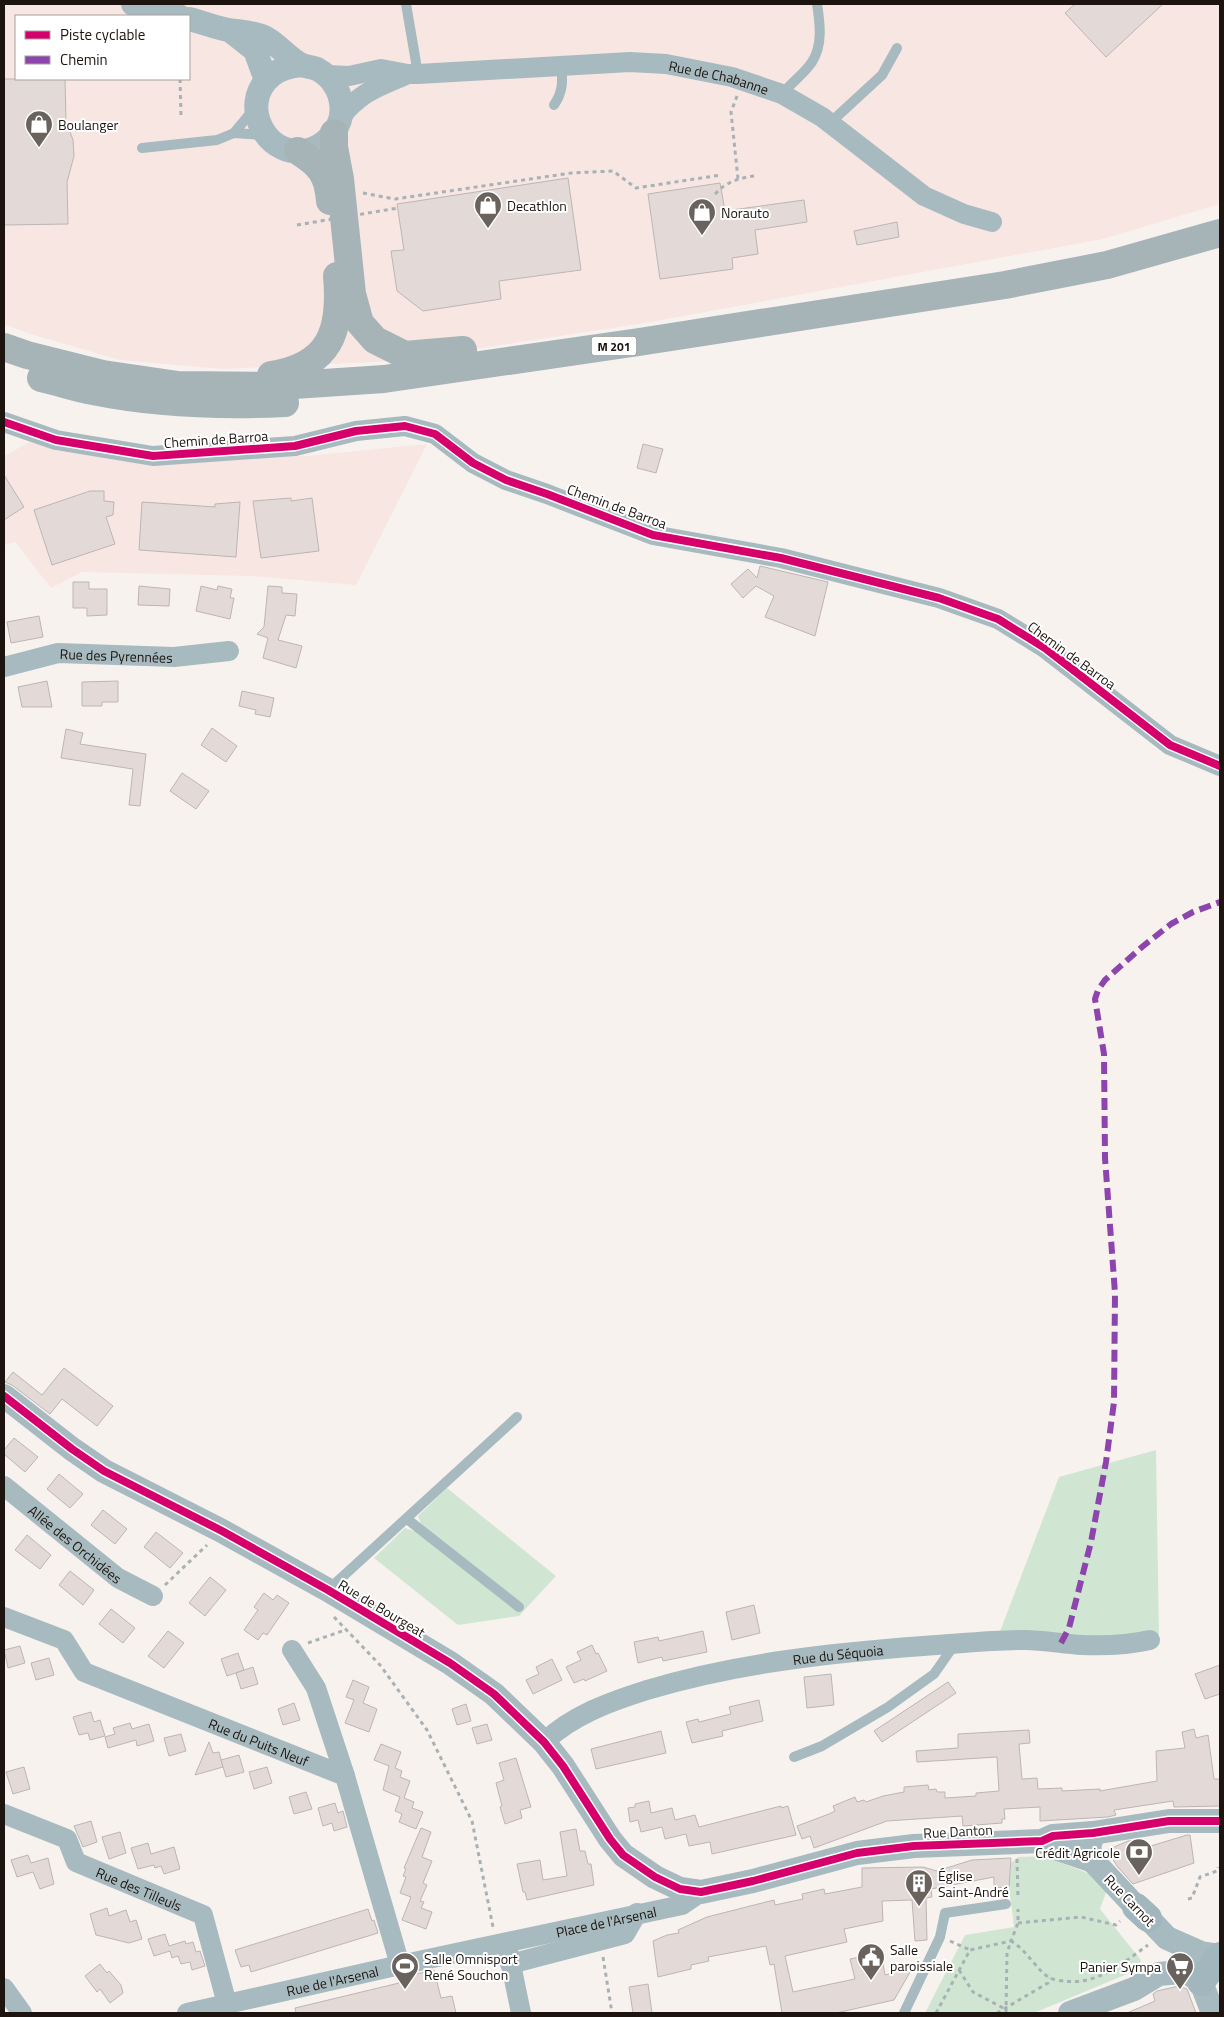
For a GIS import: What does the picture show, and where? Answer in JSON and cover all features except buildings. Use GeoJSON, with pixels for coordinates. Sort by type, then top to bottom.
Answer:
{"type":"FeatureCollection","features":[{"type":"Feature","properties":{"kind":"highway"},"geometry":{"type":"LineString","coordinates":[[337,125],[334,147],[342,192],[352,294],[360,323],[375,340],[405,355],[590,340],[639,342]]}},
{"type":"Feature","properties":{"kind":"highway"},"geometry":{"type":"LineString","coordinates":[[178,385],[202,377],[265,376],[290,372],[308,363],[320,354],[329,341],[336,326],[338,291],[330,193],[323,171],[315,162],[298,151]]}},
{"type":"Feature","properties":{"kind":"highway","name":"M 201"},"geometry":{"type":"LineString","coordinates":[[4,347],[27,355],[104,374],[178,385],[279,386],[384,379],[639,342],[1005,285],[1107,265],[1220,233]]}},
{"type":"Feature","properties":{"kind":"highway","name":"M 201"},"geometry":{"type":"LineString","coordinates":[[4,358],[82,381],[161,393],[228,398],[333,394],[641,355],[1009,298],[1112,281],[1220,251]]}},
{"type":"Feature","properties":{"kind":"highway"},"geometry":{"type":"LineString","coordinates":[[4,367],[94,391],[195,404],[239,406],[293,403],[333,394]]}},
{"type":"Feature","properties":{"kind":"main road"},"geometry":{"type":"LineString","coordinates":[[1201,1982],[1220,1956]]}},
{"type":"Feature","properties":{"kind":"street"},"geometry":{"type":"LineString","coordinates":[[133,4],[175,15]]}},
{"type":"Feature","properties":{"kind":"street"},"geometry":{"type":"LineString","coordinates":[[190,19],[228,30],[243,31],[265,37],[302,65]]}},
{"type":"Feature","properties":{"kind":"street"},"geometry":{"type":"LineString","coordinates":[[228,30],[255,50],[266,80]]}},
{"type":"Feature","properties":{"kind":"street","name":"Rue de Chabanne"},"geometry":{"type":"LineString","coordinates":[[326,75],[348,76],[381,69],[413,74],[630,62],[666,64],[732,77],[782,94],[831,122],[924,196],[964,214],[992,222]]}},
{"type":"Feature","properties":{"kind":"street"},"geometry":{"type":"LineString","coordinates":[[302,65],[315,68],[326,75],[340,95],[342,106],[337,125],[324,143],[311,149],[298,151],[280,146],[266,135],[258,122],[256,106],[257,97],[266,80],[276,71],[289,66],[302,65]]}},
{"type":"Feature","properties":{"kind":"street","name":"Rue de Chabanne"},"geometry":{"type":"LineString","coordinates":[[337,125],[352,103],[365,94],[413,74]]}},
{"type":"Feature","properties":{"kind":"street","name":"Chemin de Barroa"},"geometry":{"type":"LineString","coordinates":[[4,422],[56,440],[153,456],[295,446],[356,432],[405,426],[435,434],[473,463],[506,480],[653,535],[781,558],[939,598],[998,619],[1045,648],[1170,745],[1220,766]]}},
{"type":"Feature","properties":{"kind":"street","name":"Rue des Pyrennées"},"geometry":{"type":"LineString","coordinates":[[4,668],[58,653],[174,657],[229,652]]}},
{"type":"Feature","properties":{"kind":"street","name":"Rue de Bourgeat"},"geometry":{"type":"LineString","coordinates":[[4,1396],[72,1449],[104,1471],[222,1531],[328,1590],[450,1663],[487,1689],[544,1742],[563,1766],[610,1839],[623,1855],[655,1877],[680,1889],[701,1892]]}},
{"type":"Feature","properties":{"kind":"street","name":"Allée des Orchidées"},"geometry":{"type":"LineString","coordinates":[[4,1486],[118,1578],[153,1596]]}},
{"type":"Feature","properties":{"kind":"street","name":"Rue du Puits Neuf"},"geometry":{"type":"LineString","coordinates":[[4,1617],[64,1640],[84,1672],[345,1776]]}},
{"type":"Feature","properties":{"kind":"street","name":"Rue du Séquoia"},"geometry":{"type":"LineString","coordinates":[[544,1742],[561,1727],[586,1712],[675,1682],[735,1668],[864,1651],[955,1644],[1026,1640],[1082,1645],[1121,1644],[1150,1640]]}},
{"type":"Feature","properties":{"kind":"street"},"geometry":{"type":"LineString","coordinates":[[292,1650],[316,1688],[345,1776],[400,1965]]}},
{"type":"Feature","properties":{"kind":"street","name":"Rue des Tilleuls"},"geometry":{"type":"LineString","coordinates":[[4,1814],[67,1839],[76,1862],[203,1915],[227,2004]]}},
{"type":"Feature","properties":{"kind":"street","name":"Rue Danton"},"geometry":{"type":"LineString","coordinates":[[701,1892],[753,1881],[857,1853],[914,1846],[1042,1841],[1054,1836],[1093,1833],[1169,1822],[1220,1821]]}},
{"type":"Feature","properties":{"kind":"street"},"geometry":{"type":"LineString","coordinates":[[1093,1833],[1089,1848],[1093,1861]]}},
{"type":"Feature","properties":{"kind":"street"},"geometry":{"type":"LineString","coordinates":[[1042,1841],[1054,1848],[1093,1861]]}},
{"type":"Feature","properties":{"kind":"street","name":"Rue Carnot"},"geometry":{"type":"LineString","coordinates":[[1093,1861],[1153,1924]]}},
{"type":"Feature","properties":{"kind":"street","name":"Place de l'Arsenal"},"geometry":{"type":"LineString","coordinates":[[502,1944],[682,1904],[701,1892]]}},
{"type":"Feature","properties":{"kind":"street"},"geometry":{"type":"LineString","coordinates":[[510,1964],[601,1942],[625,1934],[637,1913]]}},
{"type":"Feature","properties":{"kind":"street"},"geometry":{"type":"LineString","coordinates":[[1153,1924],[1201,1953],[1220,1956]]}},
{"type":"Feature","properties":{"kind":"street"},"geometry":{"type":"LineString","coordinates":[[1153,1924],[1167,1949],[1159,1974]]}},
{"type":"Feature","properties":{"kind":"street"},"geometry":{"type":"LineString","coordinates":[[502,1944],[510,1964],[521,2013]]}},
{"type":"Feature","properties":{"kind":"street","name":"Rue de l'Arsenal"},"geometry":{"type":"LineString","coordinates":[[187,2013],[502,1944]]}},
{"type":"Feature","properties":{"kind":"street"},"geometry":{"type":"LineString","coordinates":[[1070,2013],[1134,1989],[1159,1974],[1180,1972],[1190,1974],[1201,1982],[1213,2013]]}},
{"type":"Feature","properties":{"kind":"street"},"geometry":{"type":"LineString","coordinates":[[4,1988],[22,2013]]}},
{"type":"Feature","properties":{"kind":"lane"},"geometry":{"type":"LineString","coordinates":[[406,4],[413,74]]}},
{"type":"Feature","properties":{"kind":"lane"},"geometry":{"type":"LineString","coordinates":[[782,94],[812,63],[820,37],[817,4]]}},
{"type":"Feature","properties":{"kind":"lane"},"geometry":{"type":"LineString","coordinates":[[831,122],[882,75],[897,48]]}},
{"type":"Feature","properties":{"kind":"lane"},"geometry":{"type":"LineString","coordinates":[[554,105],[560,96],[562,88],[561,66]]}},
{"type":"Feature","properties":{"kind":"lane"},"geometry":{"type":"LineString","coordinates":[[234,133],[256,106]]}},
{"type":"Feature","properties":{"kind":"lane"},"geometry":{"type":"LineString","coordinates":[[142,148],[217,140],[234,133],[266,135]]}},
{"type":"Feature","properties":{"kind":"lane"},"geometry":{"type":"LineString","coordinates":[[328,1590],[408,1520],[517,1417]]}},
{"type":"Feature","properties":{"kind":"lane"},"geometry":{"type":"LineString","coordinates":[[408,1520],[519,1607]]}},
{"type":"Feature","properties":{"kind":"lane"},"geometry":{"type":"LineString","coordinates":[[794,1757],[822,1746],[888,1707],[934,1674],[955,1644]]}},
{"type":"Feature","properties":{"kind":"lane"},"geometry":{"type":"LineString","coordinates":[[904,2013],[940,1937],[945,1913],[1006,1904]]}},
{"type":"Feature","properties":{"kind":"path"},"geometry":{"type":"LineString","coordinates":[[180,80],[181,117]]}},
{"type":"Feature","properties":{"kind":"path"},"geometry":{"type":"LineString","coordinates":[[738,178],[731,112],[739,91]]}},
{"type":"Feature","properties":{"kind":"path"},"geometry":{"type":"LineString","coordinates":[[342,192],[352,191],[395,200],[581,173],[613,171],[636,188],[721,175]]}},
{"type":"Feature","properties":{"kind":"path"},"geometry":{"type":"LineString","coordinates":[[715,194],[721,187],[738,178],[754,176]]}},
{"type":"Feature","properties":{"kind":"path"},"geometry":{"type":"LineString","coordinates":[[297,225],[398,208]]}},
{"type":"Feature","properties":{"kind":"path"},"geometry":{"type":"LineString","coordinates":[[153,1596],[222,1531]]}},
{"type":"Feature","properties":{"kind":"path"},"geometry":{"type":"LineString","coordinates":[[328,1590],[323,1601],[345,1630],[380,1665],[427,1730],[472,1821],[502,1944]]}},
{"type":"Feature","properties":{"kind":"path"},"geometry":{"type":"LineString","coordinates":[[315,1640],[345,1630]]}},
{"type":"Feature","properties":{"kind":"path"},"geometry":{"type":"LineString","coordinates":[[1006,2011],[1007,1953],[1018,1924],[1017,1841]]}},
{"type":"Feature","properties":{"kind":"path"},"geometry":{"type":"LineString","coordinates":[[1188,1899],[1192,1898],[1200,1877],[1216,1872],[1218,1867]]}},
{"type":"Feature","properties":{"kind":"path"},"geometry":{"type":"LineString","coordinates":[[1018,1924],[1081,1917],[1116,1925],[1153,1924]]}},
{"type":"Feature","properties":{"kind":"path"},"geometry":{"type":"LineString","coordinates":[[940,1937],[970,1950],[1011,1941],[1020,1946],[1050,1978],[1078,1982],[1090,1980],[1116,1969],[1153,1924]]}},
{"type":"Feature","properties":{"kind":"path"},"geometry":{"type":"LineString","coordinates":[[601,1942],[612,2013]]}},
{"type":"Feature","properties":{"kind":"path"},"geometry":{"type":"LineString","coordinates":[[936,2013],[970,1950]]}},
{"type":"Feature","properties":{"kind":"path"},"geometry":{"type":"LineString","coordinates":[[959,1970],[973,1992],[1006,2011]]}},
{"type":"Feature","properties":{"kind":"path"},"geometry":{"type":"LineString","coordinates":[[997,2013],[1006,2011],[1048,1983],[1050,1978]]}},
{"type":"Feature","properties":{"kind":"shaded area"},"geometry":{"type":"Polygon","coordinates":[[[4,4],[1220,4],[1220,204],[1103,239],[645,323],[396,361],[223,369],[120,360],[34,335],[4,324],[4,4]]]}},
{"type":"Feature","properties":{"kind":"shaded area"},"geometry":{"type":"Polygon","coordinates":[[[35,439],[174,458],[307,456],[427,444],[356,585],[252,576],[82,572],[51,588],[15,542],[4,545],[4,456],[35,439]]]}},
{"type":"Feature","properties":{"kind":"green space"},"geometry":{"type":"Polygon","coordinates":[[[1156,1450],[1159,1638],[999,1634],[1059,1477],[1156,1450]]]}},
{"type":"Feature","properties":{"kind":"green space"},"geometry":{"type":"Polygon","coordinates":[[[447,1488],[556,1576],[519,1616],[458,1625],[374,1558],[405,1528],[414,1531],[421,1524],[418,1516],[447,1488]]]}},
{"type":"Feature","properties":{"kind":"green space"},"geometry":{"type":"Polygon","coordinates":[[[1044,1856],[1095,1876],[1107,1890],[1100,1909],[1141,1960],[1139,1969],[1034,2013],[925,2013],[965,1935],[1014,1927],[1009,1887],[1011,1863],[1018,1857],[1044,1856]]]}},
{"type":"Feature","properties":{"kind":"marked path"},"geometry":{"type":"LineString","coordinates":[[1061,1643],[1069,1628],[1091,1542],[1106,1462],[1114,1402],[1115,1293],[1105,1158],[1104,1054],[1095,999],[1098,990],[1105,980],[1171,924],[1193,912],[1220,902]]}},
{"type":"Feature","properties":{"kind":"cycle path"},"geometry":{"type":"LineString","coordinates":[[4,422],[56,440],[153,456],[295,446],[356,431],[405,426],[435,434],[473,463],[506,480],[653,535],[781,558],[939,598],[998,619],[1045,648],[1170,745],[1220,766]]}},
{"type":"Feature","properties":{"kind":"cycle path"},"geometry":{"type":"LineString","coordinates":[[4,1396],[72,1449],[104,1471],[222,1531],[328,1590],[450,1663],[494,1694],[544,1742],[563,1766],[610,1839],[623,1855],[655,1877],[680,1889],[701,1892],[753,1881],[857,1853],[914,1846],[1042,1841],[1053,1836],[1093,1833],[1169,1821],[1220,1821]]}},
{"type":"Feature","properties":{"kind":"place","name":"Boulanger"},"geometry":{"type":"Point","coordinates":[39,148]}},
{"type":"Feature","properties":{"kind":"place","name":"Decathlon"},"geometry":{"type":"Point","coordinates":[488,229]}},
{"type":"Feature","properties":{"kind":"place","name":"Norauto"},"geometry":{"type":"Point","coordinates":[702,236]}},
{"type":"Feature","properties":{"kind":"place","name":"Crédit Agricole"},"geometry":{"type":"Point","coordinates":[1139,1876]}},
{"type":"Feature","properties":{"kind":"place","name":"Église Saint-André"},"geometry":{"type":"Point","coordinates":[919,1907]}},
{"type":"Feature","properties":{"kind":"place","name":"Salle paroissiale"},"geometry":{"type":"Point","coordinates":[871,1981]}},
{"type":"Feature","properties":{"kind":"place","name":"Salle Omnisport René Souchon"},"geometry":{"type":"Point","coordinates":[405,1990]}},
{"type":"Feature","properties":{"kind":"place","name":"Panier Sympa"},"geometry":{"type":"Point","coordinates":[1180,1990]}}]}
